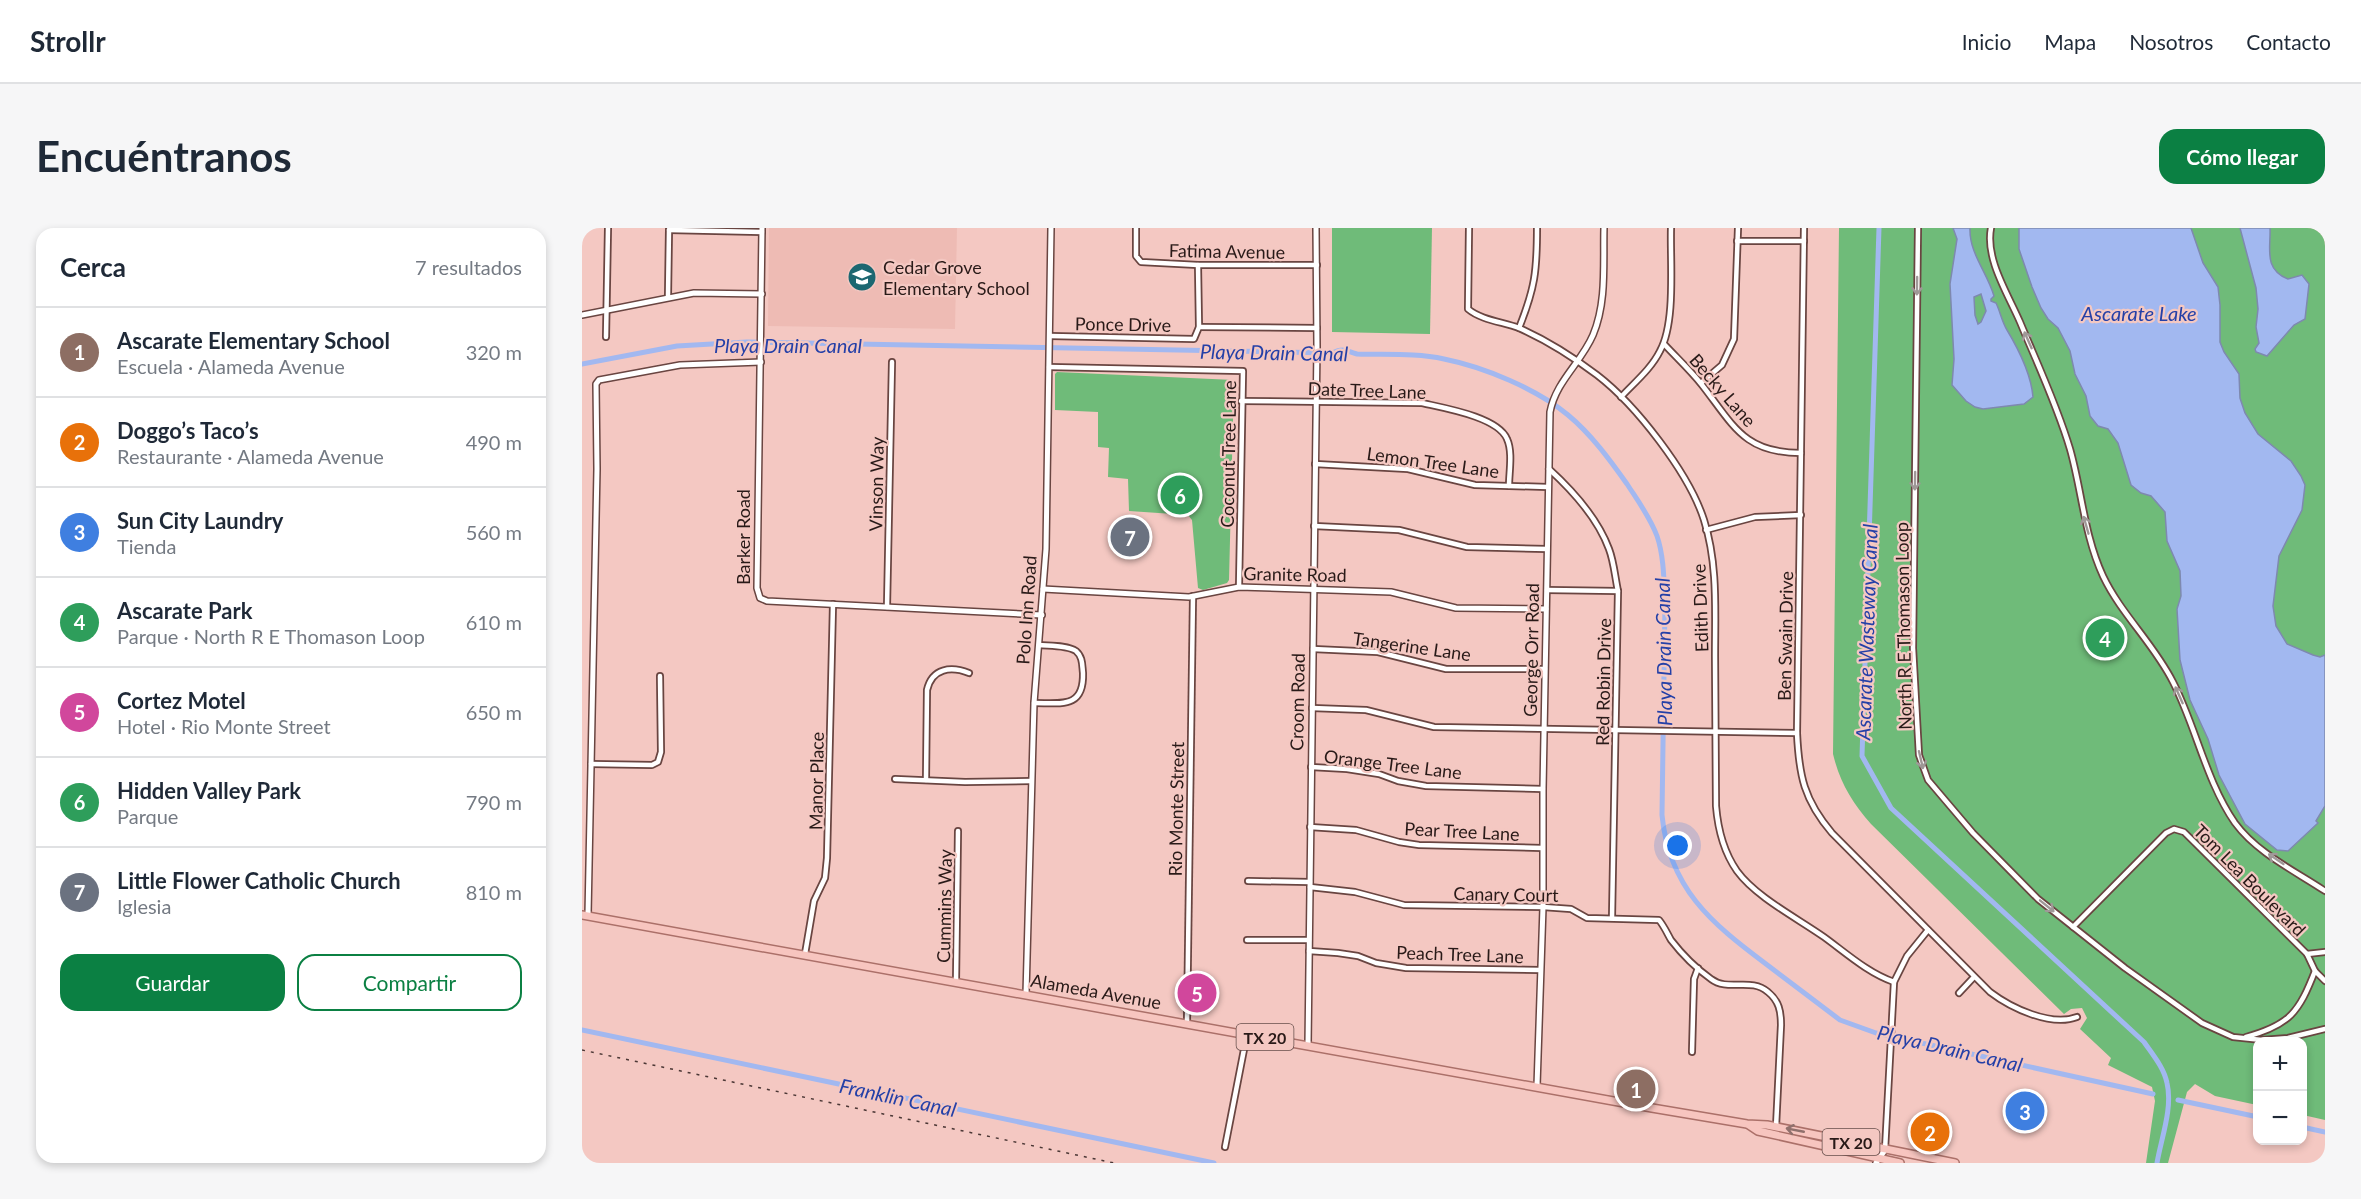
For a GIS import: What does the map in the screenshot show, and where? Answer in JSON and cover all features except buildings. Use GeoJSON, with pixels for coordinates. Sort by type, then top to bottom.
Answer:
{"type":"FeatureCollection","features":[{"type":"Feature","properties":{"kind":"main road","name":"Alameda Avenue"},"geometry":{"type":"LineString","coordinates":[[585,915],[1747,1124],[1776,1126],[1955,1163]]}},
{"type":"Feature","properties":{"kind":"main road","name":"Alameda Avenue"},"geometry":{"type":"LineString","coordinates":[[1747,1124],[1758,1131],[1877,1160],[1900,1163]]}},
{"type":"Feature","properties":{"kind":"street"},"geometry":{"type":"LineString","coordinates":[[606,337],[608,228]]}},
{"type":"Feature","properties":{"kind":"street","name":"Polo Inn Road"},"geometry":{"type":"LineString","coordinates":[[1026,994],[1034,703],[1046,549],[1051,228]]}},
{"type":"Feature","properties":{"kind":"street","name":"Fatima Avenue"},"geometry":{"type":"LineString","coordinates":[[1136,228],[1137,260],[1141,262],[1317,266]]}},
{"type":"Feature","properties":{"kind":"street","name":"Croom Road"},"geometry":{"type":"LineString","coordinates":[[1308,1045],[1317,360],[1316,228]]}},
{"type":"Feature","properties":{"kind":"street","name":"Edith Drive"},"geometry":{"type":"LineString","coordinates":[[1469,228],[1468,309],[1519,328],[1576,361],[1621,397],[1655,437],[1684,479],[1698,506],[1715,571],[1717,820],[1726,852],[1738,872],[1761,894],[1872,971],[1894,982]]}},
{"type":"Feature","properties":{"kind":"street"},"geometry":{"type":"LineString","coordinates":[[1519,328],[1533,290],[1536,273],[1537,228]]}},
{"type":"Feature","properties":{"kind":"street","name":"George Orr Road"},"geometry":{"type":"LineString","coordinates":[[1537,1086],[1543,907],[1542,848],[1551,408],[1559,386],[1592,336],[1600,312],[1604,228]]}},
{"type":"Feature","properties":{"kind":"street"},"geometry":{"type":"LineString","coordinates":[[1621,397],[1648,370],[1664,344],[1670,311],[1671,228]]}},
{"type":"Feature","properties":{"kind":"street"},"geometry":{"type":"LineString","coordinates":[[1701,383],[1722,365],[1734,339],[1738,228]]}},
{"type":"Feature","properties":{"kind":"street","name":"Ben Swain Drive"},"geometry":{"type":"LineString","coordinates":[[1804,228],[1797,733],[1801,776],[1817,816],[1998,999],[2022,1011],[2055,1019],[2069,1020],[2077,1017]]}},
{"type":"Feature","properties":{"kind":"street","name":"North R E Thomason Loop"},"geometry":{"type":"LineString","coordinates":[[1918,228],[1913,648],[1920,754],[1929,780],[1958,817],[2014,876],[2125,968],[2202,1023],[2222,1033],[2262,1040],[2288,1038],[2325,1029]]}},
{"type":"Feature","properties":{"kind":"street"},"geometry":{"type":"LineString","coordinates":[[1991,228],[1989,243],[1994,261],[2036,358],[2069,447],[2084,518],[2103,576],[2172,681],[2222,801],[2236,824],[2255,844],[2325,891]]}},
{"type":"Feature","properties":{"kind":"street"},"geometry":{"type":"LineString","coordinates":[[668,296],[669,229],[762,230]]}},
{"type":"Feature","properties":{"kind":"street","name":"Barker Road"},"geometry":{"type":"LineString","coordinates":[[762,230],[758,594],[767,601],[1042,615]]}},
{"type":"Feature","properties":{"kind":"street"},"geometry":{"type":"LineString","coordinates":[[1737,241],[1804,242]]}},
{"type":"Feature","properties":{"kind":"street"},"geometry":{"type":"LineString","coordinates":[[1198,265],[1199,327],[1317,328]]}},
{"type":"Feature","properties":{"kind":"street"},"geometry":{"type":"LineString","coordinates":[[582,315],[668,296],[708,292],[762,294]]}},
{"type":"Feature","properties":{"kind":"street","name":"Ponce Drive"},"geometry":{"type":"LineString","coordinates":[[1050,338],[1192,339],[1196,337],[1199,327]]}},
{"type":"Feature","properties":{"kind":"street","name":"Becky Lane"},"geometry":{"type":"LineString","coordinates":[[1664,344],[1701,383],[1734,428],[1753,443],[1772,452],[1801,453]]}},
{"type":"Feature","properties":{"kind":"street"},"geometry":{"type":"LineString","coordinates":[[585,915],[591,764],[597,469],[596,384],[599,380],[680,365],[761,362]]}},
{"type":"Feature","properties":{"kind":"street","name":"Vinson Way"},"geometry":{"type":"LineString","coordinates":[[886,607],[892,362]]}},
{"type":"Feature","properties":{"kind":"street","name":"Coconut Tree Lane"},"geometry":{"type":"LineString","coordinates":[[1050,367],[1241,370],[1243,372],[1239,587]]}},
{"type":"Feature","properties":{"kind":"street","name":"Date Tree Lane"},"geometry":{"type":"LineString","coordinates":[[1241,401],[1422,404],[1446,408],[1498,427],[1507,439],[1509,486]]}},
{"type":"Feature","properties":{"kind":"street","name":"Lemon Tree Lane"},"geometry":{"type":"LineString","coordinates":[[1315,464],[1408,469],[1468,484],[1548,487]]}},
{"type":"Feature","properties":{"kind":"street","name":"Red Robin Drive"},"geometry":{"type":"LineString","coordinates":[[1549,469],[1580,502],[1603,537],[1611,556],[1617,591],[1612,918]]}},
{"type":"Feature","properties":{"kind":"street"},"geometry":{"type":"LineString","coordinates":[[1706,530],[1755,517],[1801,515]]}},
{"type":"Feature","properties":{"kind":"street"},"geometry":{"type":"LineString","coordinates":[[1314,526],[1399,530],[1467,547],[1547,549]]}},
{"type":"Feature","properties":{"kind":"street","name":"Granite Road"},"geometry":{"type":"LineString","coordinates":[[1043,589],[1193,596],[1239,587],[1391,592],[1456,608],[1546,609]]}},
{"type":"Feature","properties":{"kind":"street"},"geometry":{"type":"LineString","coordinates":[[1547,590],[1617,591]]}},
{"type":"Feature","properties":{"kind":"street","name":"Rio Monte Street"},"geometry":{"type":"LineString","coordinates":[[1187,1022],[1193,596]]}},
{"type":"Feature","properties":{"kind":"street","name":"Manor Place"},"geometry":{"type":"LineString","coordinates":[[805,954],[814,901],[826,873],[833,604]]}},
{"type":"Feature","properties":{"kind":"street"},"geometry":{"type":"LineString","coordinates":[[1034,703],[1072,701],[1080,693],[1083,684],[1082,660],[1079,654],[1068,648],[1039,645]]}},
{"type":"Feature","properties":{"kind":"street","name":"Tangerine Lane"},"geometry":{"type":"LineString","coordinates":[[1313,649],[1378,652],[1446,669],[1545,669]]}},
{"type":"Feature","properties":{"kind":"street"},"geometry":{"type":"LineString","coordinates":[[926,780],[927,690],[930,682],[935,675],[947,668],[969,673]]}},
{"type":"Feature","properties":{"kind":"street"},"geometry":{"type":"LineString","coordinates":[[591,764],[652,765],[658,762],[661,752],[660,676]]}},
{"type":"Feature","properties":{"kind":"street"},"geometry":{"type":"LineString","coordinates":[[1312,708],[1372,711],[1434,727],[1797,733]]}},
{"type":"Feature","properties":{"kind":"street","name":"Orange Tree Lane"},"geometry":{"type":"LineString","coordinates":[[1311,767],[1358,770],[1426,786],[1543,789]]}},
{"type":"Feature","properties":{"kind":"street"},"geometry":{"type":"LineString","coordinates":[[896,779],[964,782],[1031,781]]}},
{"type":"Feature","properties":{"kind":"street","name":"Pear Tree Lane"},"geometry":{"type":"LineString","coordinates":[[1310,827],[1356,830],[1419,845],[1542,848]]}},
{"type":"Feature","properties":{"kind":"street","name":"Tom Lea Boulevard"},"geometry":{"type":"LineString","coordinates":[[2073,927],[2166,833],[2178,830],[2184,832],[2307,954],[2315,971],[2325,981]]}},
{"type":"Feature","properties":{"kind":"street","name":"Cummins Way"},"geometry":{"type":"LineString","coordinates":[[956,982],[958,831]]}},
{"type":"Feature","properties":{"kind":"street","name":"Canary Court"},"geometry":{"type":"LineString","coordinates":[[1248,881],[1310,884],[1355,892],[1404,905],[1543,907],[1571,909],[1587,918],[1659,920],[1674,943],[1698,968],[1717,982],[1758,985],[1775,999],[1781,1011],[1776,1126]]}},
{"type":"Feature","properties":{"kind":"street"},"geometry":{"type":"LineString","coordinates":[[1877,1160],[1884,1150],[1894,982],[1907,956],[1928,930]]}},
{"type":"Feature","properties":{"kind":"street"},"geometry":{"type":"LineString","coordinates":[[1247,940],[1309,940]]}},
{"type":"Feature","properties":{"kind":"street","name":"Peach Tree Lane"},"geometry":{"type":"LineString","coordinates":[[1309,951],[1348,955],[1406,968],[1540,970]]}},
{"type":"Feature","properties":{"kind":"street"},"geometry":{"type":"LineString","coordinates":[[2307,954],[2325,952]]}},
{"type":"Feature","properties":{"kind":"street"},"geometry":{"type":"LineString","coordinates":[[1692,1052],[1694,979],[1698,968]]}},
{"type":"Feature","properties":{"kind":"street"},"geometry":{"type":"LineString","coordinates":[[2243,1038],[2272,1028],[2294,1013],[2305,998],[2315,971]]}},
{"type":"Feature","properties":{"kind":"street"},"geometry":{"type":"LineString","coordinates":[[1959,993],[1974,977]]}},
{"type":"Feature","properties":{"kind":"street"},"geometry":{"type":"LineString","coordinates":[[1225,1147],[1247,1034]]}},
{"type":"Feature","properties":{"kind":"shaded area","name":"Cedar Grove Elementary School"},"geometry":{"type":"Polygon","coordinates":[[[769,228],[957,228],[955,329],[768,326],[769,228]]]}},
{"type":"Feature","properties":{"kind":"green space"},"geometry":{"type":"Polygon","coordinates":[[[1332,228],[1432,228],[1430,334],[1332,332],[1332,228]]]}},
{"type":"Feature","properties":{"kind":"green space"},"geometry":{"type":"Polygon","coordinates":[[[1839,228],[2325,228],[2325,1120],[2307,1116],[2307,1037],[2253,1037],[2253,1104],[2215,1096],[2195,1084],[2187,1092],[2168,1163],[2146,1163],[2155,1101],[2152,1087],[2108,1065],[2111,1058],[2080,1029],[2087,1018],[2082,1008],[2071,1009],[2064,1014],[1871,824],[1848,792],[1833,754],[1839,228]]]}},
{"type":"Feature","properties":{"kind":"green space"},"geometry":{"type":"Polygon","coordinates":[[[1057,372],[1234,380],[1229,580],[1227,583],[1203,590],[1198,588],[1192,520],[1188,515],[1129,511],[1128,479],[1108,477],[1109,448],[1098,447],[1098,412],[1055,410],[1055,374],[1057,372]]]}},
{"type":"Feature","properties":{"kind":"water"},"geometry":{"type":"Polygon","coordinates":[[[1953,228],[1970,228],[1972,246],[1994,296],[1991,301],[1996,303],[2030,379],[2033,397],[2024,404],[1983,409],[1975,407],[1966,401],[1952,385],[1954,359],[1950,284],[1957,239],[1953,228]],[[1981,294],[1974,297],[1978,324],[1986,311],[1981,294]]]}},
{"type":"Feature","properties":{"kind":"water","name":"Ascarate Lake"},"geometry":{"type":"Polygon","coordinates":[[[2019,228],[2191,228],[2203,263],[2218,287],[2220,342],[2239,374],[2240,398],[2245,413],[2258,434],[2291,461],[2305,485],[2302,510],[2279,556],[2273,606],[2276,626],[2287,644],[2313,655],[2320,657],[2325,655],[2325,806],[2316,821],[2318,823],[2288,851],[2277,850],[2245,824],[2219,775],[2208,739],[2190,700],[2180,660],[2177,609],[2181,596],[2180,571],[2167,541],[2165,512],[2151,496],[2141,493],[2131,485],[2118,443],[2108,429],[2098,426],[2090,416],[2086,396],[2075,374],[2070,351],[2058,328],[2041,308],[2032,287],[2019,249],[2019,228]]]}},
{"type":"Feature","properties":{"kind":"water"},"geometry":{"type":"Polygon","coordinates":[[[2240,228],[2270,228],[2270,257],[2275,270],[2288,279],[2302,275],[2309,284],[2305,319],[2294,325],[2267,356],[2256,352],[2255,349],[2259,343],[2256,327],[2258,309],[2256,288],[2240,228]]]}},
{"type":"Feature","properties":{"kind":"waterway","name":"Ascarate Wasteway Canal"},"geometry":{"type":"LineString","coordinates":[[1879,228],[1862,756],[1891,808],[2144,1042],[2158,1062],[2167,1083],[2168,1113],[2157,1163]]}},
{"type":"Feature","properties":{"kind":"waterway","name":"Playa Drain Canal"},"geometry":{"type":"LineString","coordinates":[[582,364],[677,346],[747,342],[1332,353],[1342,350],[1357,354],[1433,357],[1476,367],[1509,380],[1555,405],[1585,430],[1627,484],[1657,536],[1662,560],[1665,603],[1662,815],[1666,841],[1673,863],[1683,883],[1711,918],[1746,949],[1840,1020],[1876,1033],[2153,1094]]}},
{"type":"Feature","properties":{"kind":"waterway","name":"Franklin Canal"},"geometry":{"type":"LineString","coordinates":[[582,1030],[1214,1163]]}},
{"type":"Feature","properties":{"kind":"waterway","name":"Playa Drain Canal"},"geometry":{"type":"LineString","coordinates":[[2178,1100],[2253,1116]]}},
{"type":"Feature","properties":{"kind":"waterway","name":"Playa Drain Canal"},"geometry":{"type":"LineString","coordinates":[[2307,1128],[2325,1132]]}},
{"type":"Feature","properties":{"kind":"railway"},"geometry":{"type":"LineString","coordinates":[[582,1050],[1114,1163]]}},
{"type":"Feature","properties":{"kind":"place","name":"Cedar Grove Elementary School"},"geometry":{"type":"Point","coordinates":[862,277]}},
{"type":"Feature","properties":{"kind":"place","name":"Hidden Valley Park"},"geometry":{"type":"Point","coordinates":[1180,495]}},
{"type":"Feature","properties":{"kind":"place","name":"Little Flower Catholic Church"},"geometry":{"type":"Point","coordinates":[1130,537]}},
{"type":"Feature","properties":{"kind":"place","name":"Ascarate Park"},"geometry":{"type":"Point","coordinates":[2105,638]}},
{"type":"Feature","properties":{"kind":"place","name":"Cortez Motel"},"geometry":{"type":"Point","coordinates":[1197,993]}},
{"type":"Feature","properties":{"kind":"place","name":"Ascarate Elementary School"},"geometry":{"type":"Point","coordinates":[1636,1089]}},
{"type":"Feature","properties":{"kind":"place","name":"Sun City Laundry"},"geometry":{"type":"Point","coordinates":[2025,1111]}},
{"type":"Feature","properties":{"kind":"place","name":"Doggo’s Taco’s"},"geometry":{"type":"Point","coordinates":[1930,1132]}}]}
